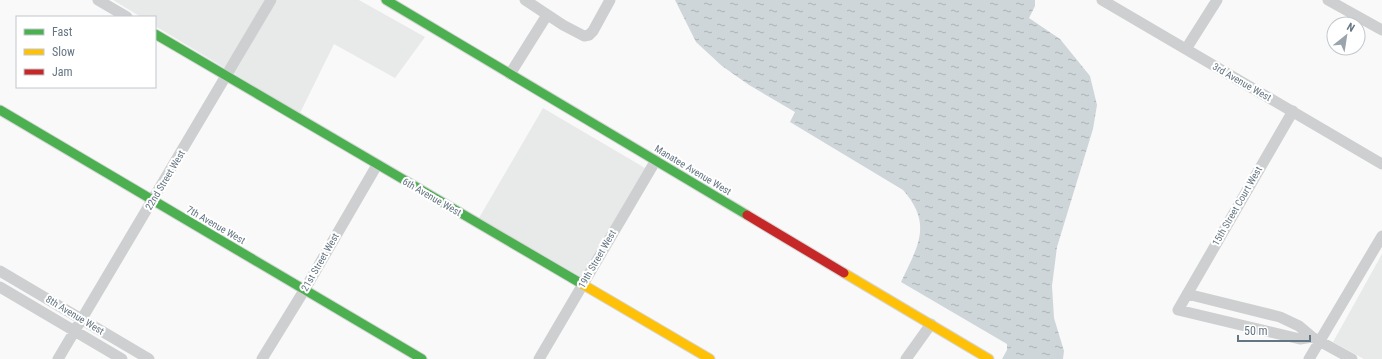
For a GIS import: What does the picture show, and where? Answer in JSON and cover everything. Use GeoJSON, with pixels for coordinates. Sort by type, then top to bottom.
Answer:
{"type":"FeatureCollection","features":[{"type":"Feature","properties":{"kind":"street"},"geometry":{"type":"LineString","coordinates":[[98,0],[125,16]]}},
{"type":"Feature","properties":{"kind":"street","name":"22nd Street West"},"geometry":{"type":"LineString","coordinates":[[58,359],[271,0]]}},
{"type":"Feature","properties":{"kind":"street","name":"Manatee Avenue West"},"geometry":{"type":"LineString","coordinates":[[386,0],[989,359]]}},
{"type":"Feature","properties":{"kind":"street"},"geometry":{"type":"LineString","coordinates":[[525,0],[547,15],[584,36],[589,35],[593,31],[610,0]]}},
{"type":"Feature","properties":{"kind":"street","name":"3rd Avenue West"},"geometry":{"type":"LineString","coordinates":[[1102,0],[1382,164]]}},
{"type":"Feature","properties":{"kind":"street"},"geometry":{"type":"LineString","coordinates":[[1186,49],[1217,0]]}},
{"type":"Feature","properties":{"kind":"street"},"geometry":{"type":"LineString","coordinates":[[1328,0],[1382,30]]}},
{"type":"Feature","properties":{"kind":"street"},"geometry":{"type":"LineString","coordinates":[[510,74],[547,15]]}},
{"type":"Feature","properties":{"kind":"street","name":"6th Avenue West"},"geometry":{"type":"LineString","coordinates":[[156,35],[710,359]]}},
{"type":"Feature","properties":{"kind":"street","name":"7th Avenue West"},"geometry":{"type":"LineString","coordinates":[[0,110],[305,290],[408,356],[422,359]]}},
{"type":"Feature","properties":{"kind":"street","name":"15th Street Court West"},"geometry":{"type":"LineString","coordinates":[[1182,301],[1293,111]]}},
{"type":"Feature","properties":{"kind":"street","name":"19th Street West"},"geometry":{"type":"LineString","coordinates":[[540,359],[582,284],[656,160]]}},
{"type":"Feature","properties":{"kind":"street","name":"21st Street West"},"geometry":{"type":"LineString","coordinates":[[262,359],[305,290],[377,165]]}},
{"type":"Feature","properties":{"kind":"street"},"geometry":{"type":"LineString","coordinates":[[1309,359],[1316,339],[1382,236]]}},
{"type":"Feature","properties":{"kind":"street","name":"8th Avenue West"},"geometry":{"type":"LineString","coordinates":[[0,271],[149,359]]}},
{"type":"Feature","properties":{"kind":"street","name":"8th Avenue West"},"geometry":{"type":"LineString","coordinates":[[0,287],[122,359]]}},
{"type":"Feature","properties":{"kind":"street"},"geometry":{"type":"LineString","coordinates":[[1182,301],[1300,339],[1316,339]]}},
{"type":"Feature","properties":{"kind":"street"},"geometry":{"type":"LineString","coordinates":[[1182,301],[1280,318],[1305,330],[1316,339],[1352,359]]}},
{"type":"Feature","properties":{"kind":"street"},"geometry":{"type":"LineString","coordinates":[[906,359],[931,324]]}},
{"type":"Feature","properties":{"kind":"shaded area"},"geometry":{"type":"Polygon","coordinates":[[[113,0],[265,0],[225,68],[156,27],[156,16],[139,16],[113,0]]]}},
{"type":"Feature","properties":{"kind":"shaded area"},"geometry":{"type":"Polygon","coordinates":[[[277,0],[359,0],[425,37],[395,78],[334,44],[300,113],[233,73],[277,0]]]}},
{"type":"Feature","properties":{"kind":"shaded area"},"geometry":{"type":"Polygon","coordinates":[[[543,108],[645,168],[581,277],[479,218],[543,108]]]}},
{"type":"Feature","properties":{"kind":"shaded area"},"geometry":{"type":"Polygon","coordinates":[[[1382,254],[1382,359],[1364,359],[1333,342],[1382,254]]]}},
{"type":"Feature","properties":{"kind":"water"},"geometry":{"type":"Polygon","coordinates":[[[675,0],[1035,0],[1035,6],[1029,18],[1060,39],[1090,76],[1097,105],[1093,129],[1057,247],[1052,286],[1054,318],[1064,351],[1063,359],[1002,359],[1007,350],[1007,344],[901,282],[913,257],[920,235],[918,214],[912,202],[903,190],[790,122],[795,112],[749,85],[722,66],[696,42],[675,0]]]}},
{"type":"Feature","properties":{"kind":"traffic: fast"},"geometry":{"type":"LineString","coordinates":[[386,0],[747,215]]}},
{"type":"Feature","properties":{"kind":"traffic: fast"},"geometry":{"type":"LineString","coordinates":[[156,35],[582,284]]}},
{"type":"Feature","properties":{"kind":"traffic: fast"},"geometry":{"type":"LineString","coordinates":[[0,110],[422,359]]}},
{"type":"Feature","properties":{"kind":"traffic: slow"},"geometry":{"type":"LineString","coordinates":[[844,273],[989,359]]}},
{"type":"Feature","properties":{"kind":"traffic: slow"},"geometry":{"type":"LineString","coordinates":[[582,284],[710,359]]}},
{"type":"Feature","properties":{"kind":"traffic: jam"},"geometry":{"type":"LineString","coordinates":[[747,215],[844,273]]}}]}
